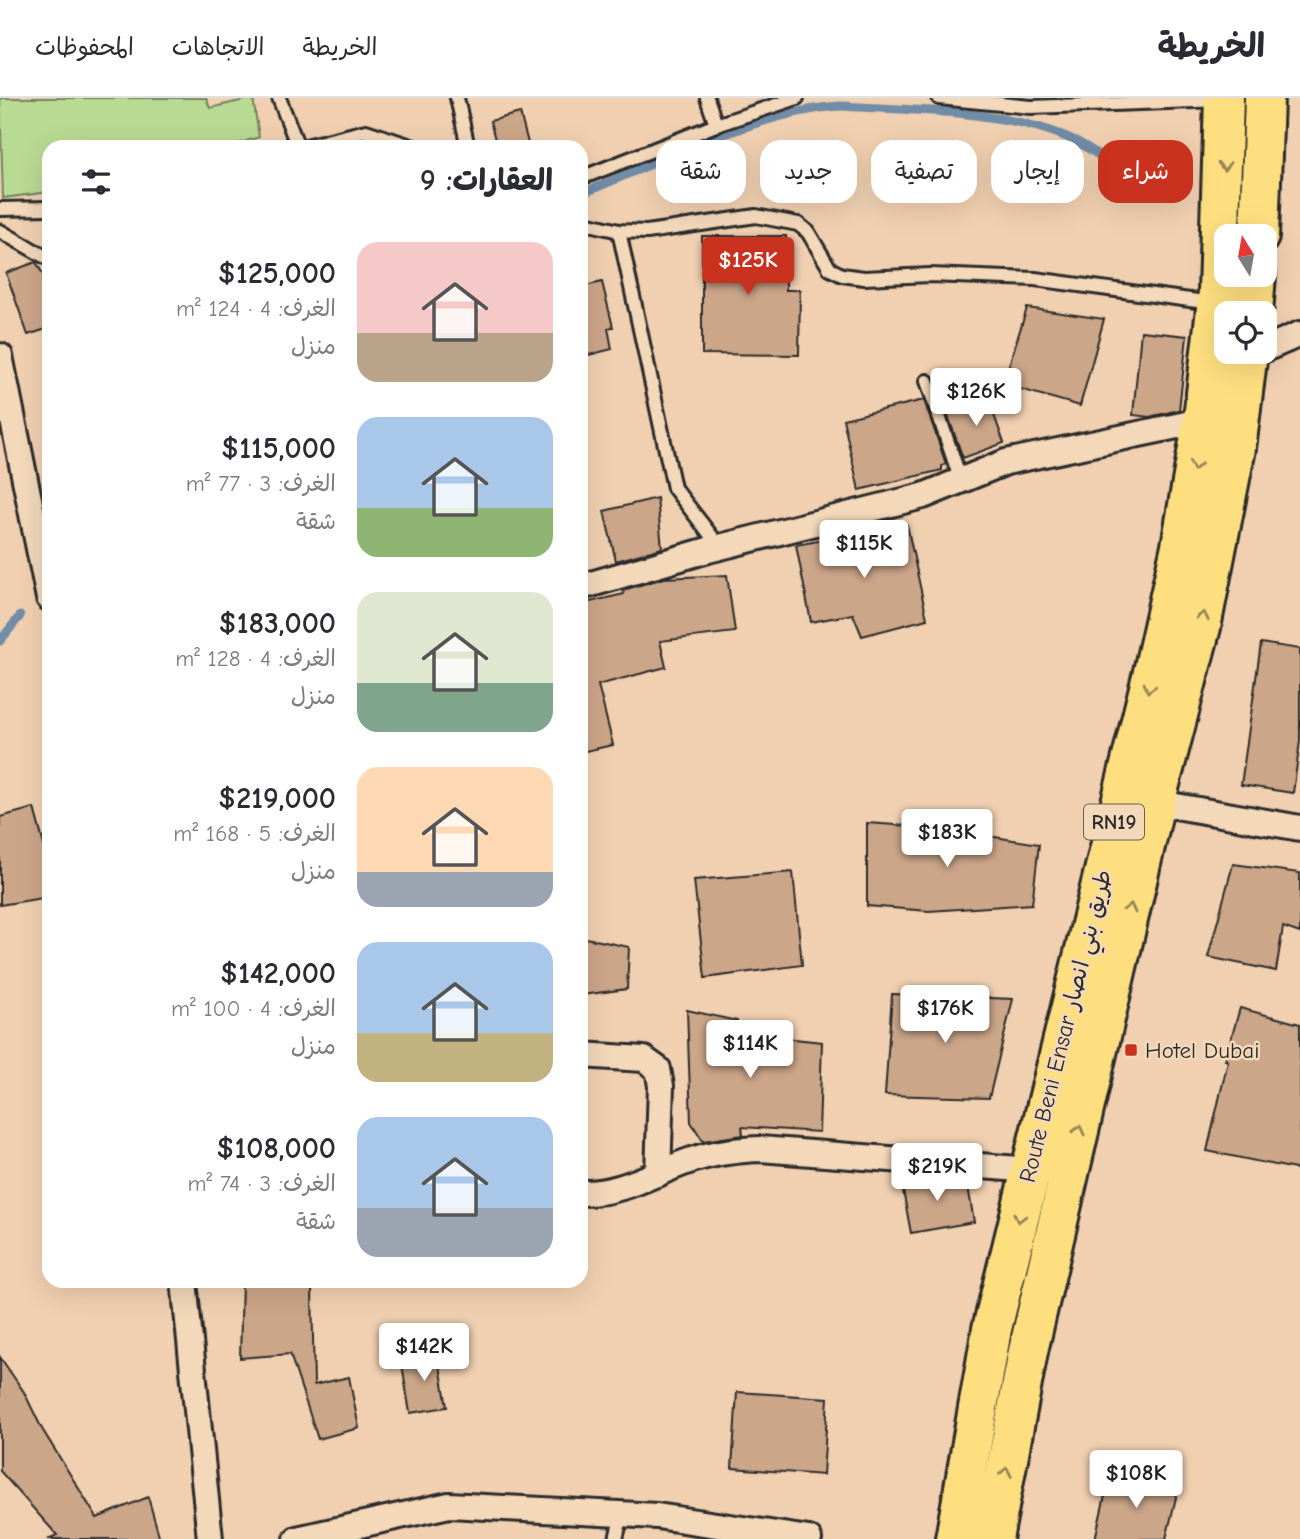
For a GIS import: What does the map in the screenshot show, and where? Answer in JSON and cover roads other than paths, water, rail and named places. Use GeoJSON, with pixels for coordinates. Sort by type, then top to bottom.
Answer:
{"type":"FeatureCollection","features":[{"type":"Feature","properties":{"kind":"highway"},"geometry":{"type":"LineString","coordinates":[[1259,224],[1264,98]]}},
{"type":"Feature","properties":{"kind":"highway","name":"Route Beni Ensar طريق بني انصار"},"geometry":{"type":"LineString","coordinates":[[1216,301],[1222,228],[1224,99]]}},
{"type":"Feature","properties":{"kind":"highway","name":"Route Beni Ensar طريق بني انصار"},"geometry":{"type":"LineString","coordinates":[[1219,364],[1222,417]]}},
{"type":"Feature","properties":{"kind":"highway","name":"Route Beni Ensar طريق بني انصار"},"geometry":{"type":"LineString","coordinates":[[993,1539],[1028,1351],[1070,1173],[1181,546],[1222,417],[1249,364]]}},
{"type":"Feature","properties":{"kind":"highway","name":"Route Beni Ensar طريق بني انصار"},"geometry":{"type":"LineString","coordinates":[[955,1539],[992,1329],[1031,1170],[1138,799]]}},
{"type":"Feature","properties":{"kind":"street"},"geometry":{"type":"LineString","coordinates":[[1277,343],[1300,334]]}},
{"type":"Feature","properties":{"kind":"street"},"geometry":{"type":"LineString","coordinates":[[0,356],[42,563]]}},
{"type":"Feature","properties":{"kind":"street"},"geometry":{"type":"LineString","coordinates":[[588,585],[720,547],[923,496],[1006,462],[1222,417]]}},
{"type":"Feature","properties":{"kind":"street"},"geometry":{"type":"LineString","coordinates":[[1138,799],[1300,828]]}},
{"type":"Feature","properties":{"kind":"street"},"geometry":{"type":"LineString","coordinates":[[588,1055],[643,1059],[657,1069],[661,1086],[658,1174]]}},
{"type":"Feature","properties":{"kind":"street"},"geometry":{"type":"LineString","coordinates":[[588,1192],[614,1190],[715,1153],[760,1149],[1070,1173]]}},
{"type":"Feature","properties":{"kind":"street"},"geometry":{"type":"LineString","coordinates":[[185,1288],[210,1539]]}},
{"type":"Feature","properties":{"kind":"street"},"geometry":{"type":"LineString","coordinates":[[297,1539],[449,1505],[657,1516],[809,1539]]}},
{"type":"Feature","properties":{"kind":"lane"},"geometry":{"type":"LineString","coordinates":[[279,98],[297,140]]}},
{"type":"Feature","properties":{"kind":"lane"},"geometry":{"type":"LineString","coordinates":[[457,98],[466,140]]}},
{"type":"Feature","properties":{"kind":"lane"},"geometry":{"type":"LineString","coordinates":[[707,98],[716,125]]}},
{"type":"Feature","properties":{"kind":"lane"},"geometry":{"type":"LineString","coordinates":[[588,175],[716,125],[797,98]]}},
{"type":"Feature","properties":{"kind":"lane"},"geometry":{"type":"LineString","coordinates":[[939,98],[1029,103],[1224,99]]}},
{"type":"Feature","properties":{"kind":"lane"},"geometry":{"type":"LineString","coordinates":[[329,140],[366,131],[393,140]]}},
{"type":"Feature","properties":{"kind":"lane"},"geometry":{"type":"LineString","coordinates":[[0,209],[42,208]]}},
{"type":"Feature","properties":{"kind":"lane"},"geometry":{"type":"LineString","coordinates":[[588,224],[619,231],[676,229],[756,216],[798,224],[808,232],[830,269],[842,275],[864,278],[930,275],[1035,279],[1214,304]]}},
{"type":"Feature","properties":{"kind":"lane"},"geometry":{"type":"LineString","coordinates":[[0,231],[42,255]]}},
{"type":"Feature","properties":{"kind":"lane"},"geometry":{"type":"LineString","coordinates":[[619,231],[671,479],[686,506],[720,547]]}},
{"type":"Feature","properties":{"kind":"lane"},"geometry":{"type":"LineString","coordinates":[[927,381],[961,481]]}},
{"type":"Feature","properties":{"kind":"lane"},"geometry":{"type":"LineString","coordinates":[[616,1539],[622,1514]]}},
{"type":"Feature","properties":{"kind":"waterway"},"geometry":{"type":"LineString","coordinates":[[588,191],[742,128],[809,110],[840,106],[924,110],[1012,121],[1064,136],[1098,155]]}},
{"type":"Feature","properties":{"kind":"waterway"},"geometry":{"type":"LineString","coordinates":[[0,641],[20,616]]}},
{"type":"Feature","properties":{"kind":"place","name":"Hotel Dubai"},"geometry":{"type":"Point","coordinates":[1131,1050]}}]}
